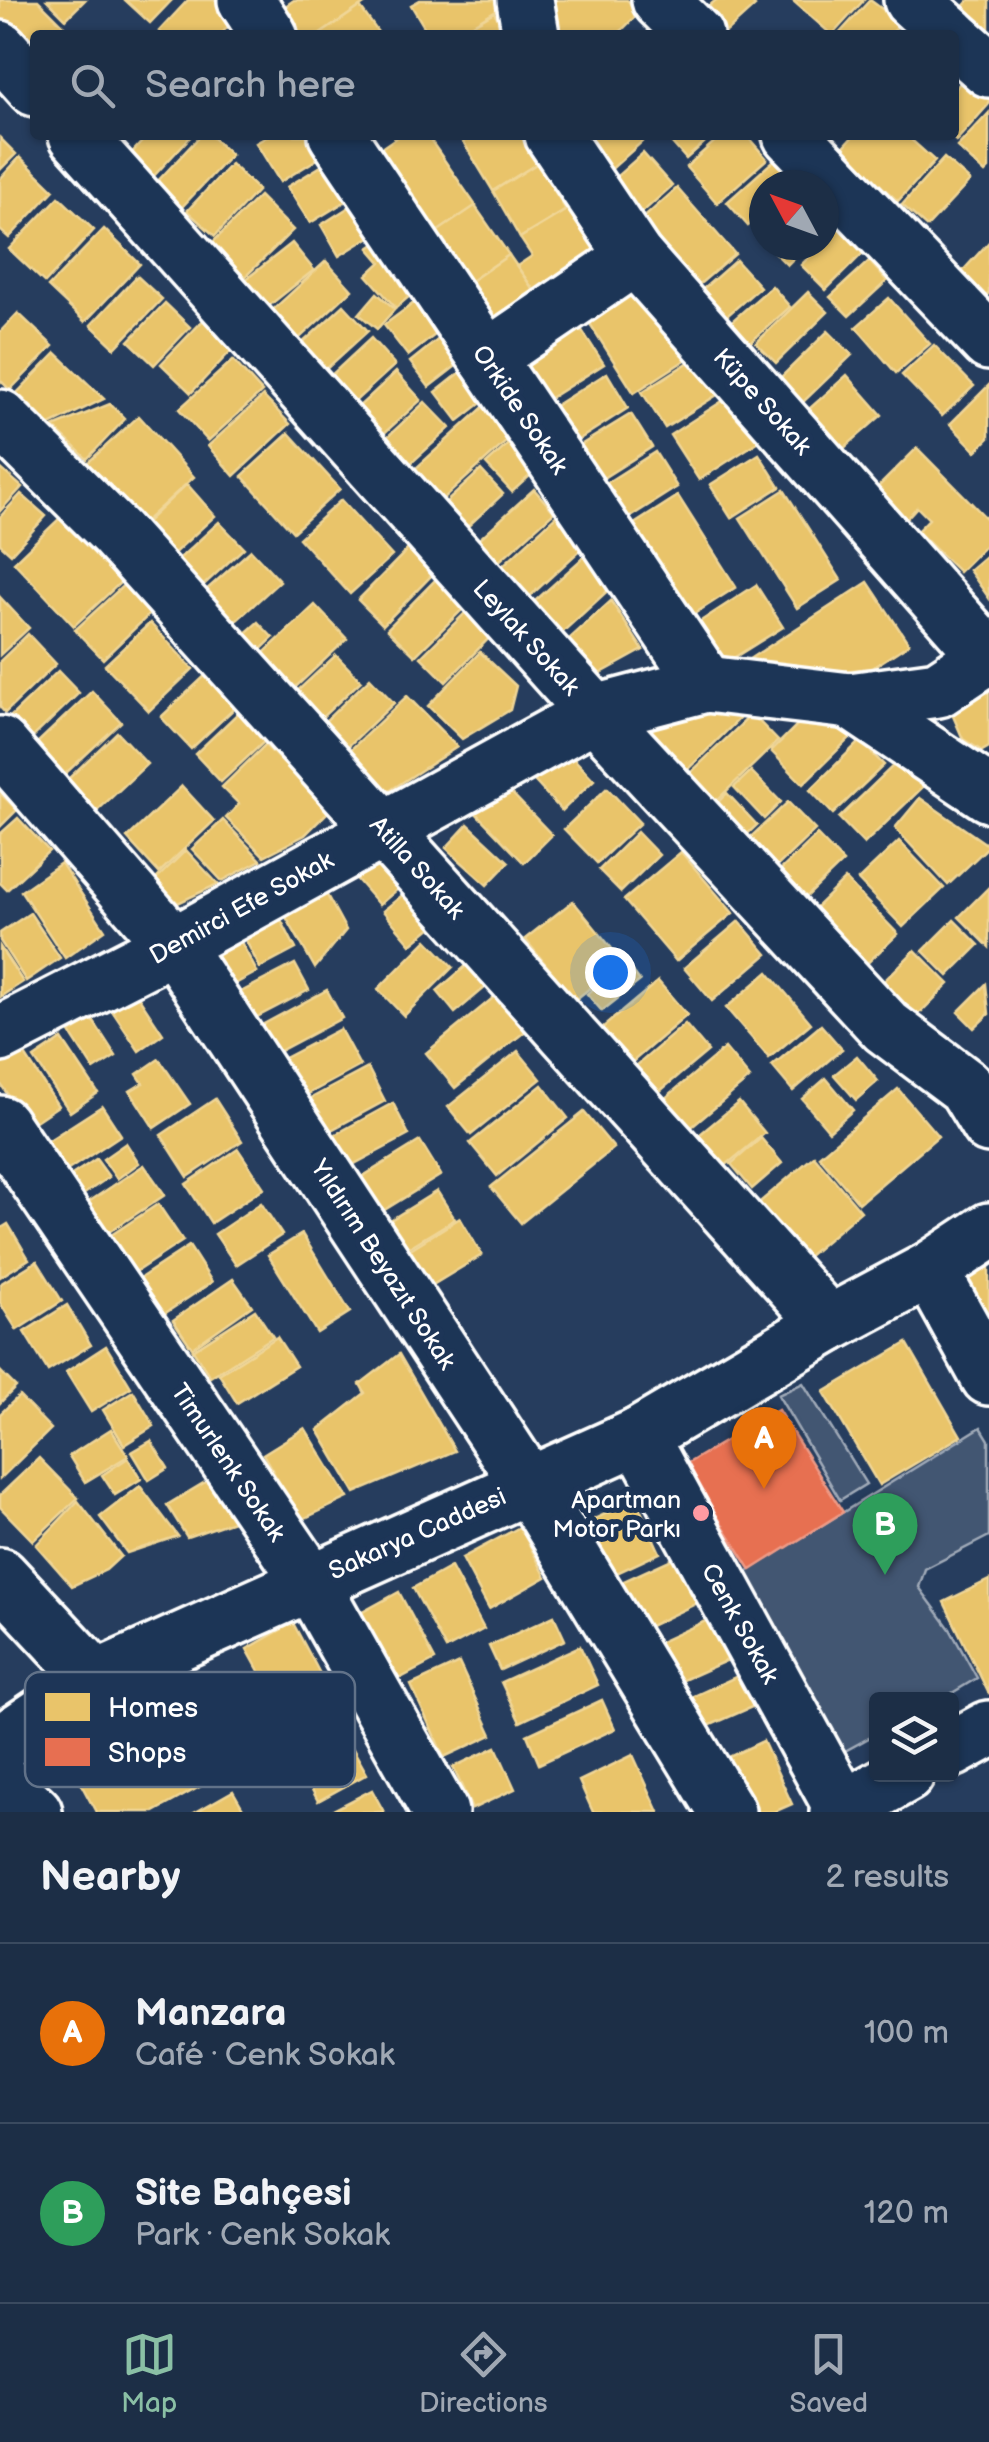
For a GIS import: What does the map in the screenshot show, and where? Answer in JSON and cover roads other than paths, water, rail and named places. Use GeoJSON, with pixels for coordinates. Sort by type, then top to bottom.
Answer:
{"type":"FeatureCollection","features":[{"type":"Feature","properties":{"kind":"street"},"geometry":{"type":"LineString","coordinates":[[246,0],[266,30]]}},
{"type":"Feature","properties":{"kind":"street"},"geometry":{"type":"LineString","coordinates":[[526,0],[530,30]]}},
{"type":"Feature","properties":{"kind":"street"},"geometry":{"type":"LineString","coordinates":[[912,0],[945,30]]}},
{"type":"Feature","properties":{"kind":"street"},"geometry":{"type":"LineString","coordinates":[[959,42],[989,69]]}},
{"type":"Feature","properties":{"kind":"street"},"geometry":{"type":"LineString","coordinates":[[0,49],[30,82]]}},
{"type":"Feature","properties":{"kind":"street","name":"Leylak Sokak"},"geometry":{"type":"LineString","coordinates":[[81,140],[595,713],[886,1028],[981,1091]]}},
{"type":"Feature","properties":{"kind":"street","name":"Orkide Sokak"},"geometry":{"type":"LineString","coordinates":[[339,140],[706,684]]}},
{"type":"Feature","properties":{"kind":"street","name":"Küpe Sokak"},"geometry":{"type":"LineString","coordinates":[[556,140],[636,257],[989,656]]}},
{"type":"Feature","properties":{"kind":"street"},"geometry":{"type":"LineString","coordinates":[[796,140],[989,342]]}},
{"type":"Feature","properties":{"kind":"street"},"geometry":{"type":"LineString","coordinates":[[487,358],[636,257]]}},
{"type":"Feature","properties":{"kind":"street","name":"Atilla Sokak"},"geometry":{"type":"LineString","coordinates":[[0,418],[116,533],[829,1324]]}},
{"type":"Feature","properties":{"kind":"street","name":"Demirci Efe Sokak"},"geometry":{"type":"LineString","coordinates":[[0,1034],[174,945],[595,713],[706,684],[850,700],[938,689],[989,656]]}},
{"type":"Feature","properties":{"kind":"street"},"geometry":{"type":"LineString","coordinates":[[850,700],[989,794]]}},
{"type":"Feature","properties":{"kind":"street","name":"Yıldırım Beyazıt Sokak"},"geometry":{"type":"LineString","coordinates":[[0,745],[174,945],[527,1482],[727,1812]]}},
{"type":"Feature","properties":{"kind":"street","name":"Timurlenk Sokak"},"geometry":{"type":"LineString","coordinates":[[0,1124],[310,1581],[440,1812]]}},
{"type":"Feature","properties":{"kind":"street","name":"Sakarya Caddesi"},"geometry":{"type":"LineString","coordinates":[[111,1672],[527,1482],[639,1436],[829,1324],[930,1270],[989,1231]]}},
{"type":"Feature","properties":{"kind":"street"},"geometry":{"type":"LineString","coordinates":[[930,1270],[989,1378]]}},
{"type":"Feature","properties":{"kind":"street","name":"Cenk Sokak"},"geometry":{"type":"LineString","coordinates":[[639,1436],[841,1811]]}},
{"type":"Feature","properties":{"kind":"street"},"geometry":{"type":"LineString","coordinates":[[0,1576],[89,1672]]}},
{"type":"Feature","properties":{"kind":"street","name":"Sakarya Caddesi"},"geometry":{"type":"LineString","coordinates":[[0,1744],[25,1727]]}},
{"type":"Feature","properties":{"kind":"street"},"geometry":{"type":"LineString","coordinates":[[959,1746],[989,1729]]}},
{"type":"Feature","properties":{"kind":"street"},"geometry":{"type":"LineString","coordinates":[[0,1780],[34,1812]]}},
{"type":"Feature","properties":{"kind":"street"},"geometry":{"type":"LineString","coordinates":[[841,1811],[892,1782]]}},
{"type":"Feature","properties":{"kind":"place","name":"Manzara"},"geometry":{"type":"Point","coordinates":[764,1489]}},
{"type":"Feature","properties":{"kind":"place","name":"Apartman Motor Parkı"},"geometry":{"type":"Point","coordinates":[701,1513]}},
{"type":"Feature","properties":{"kind":"place","name":"Site Bahçesi"},"geometry":{"type":"Point","coordinates":[885,1575]}}]}
